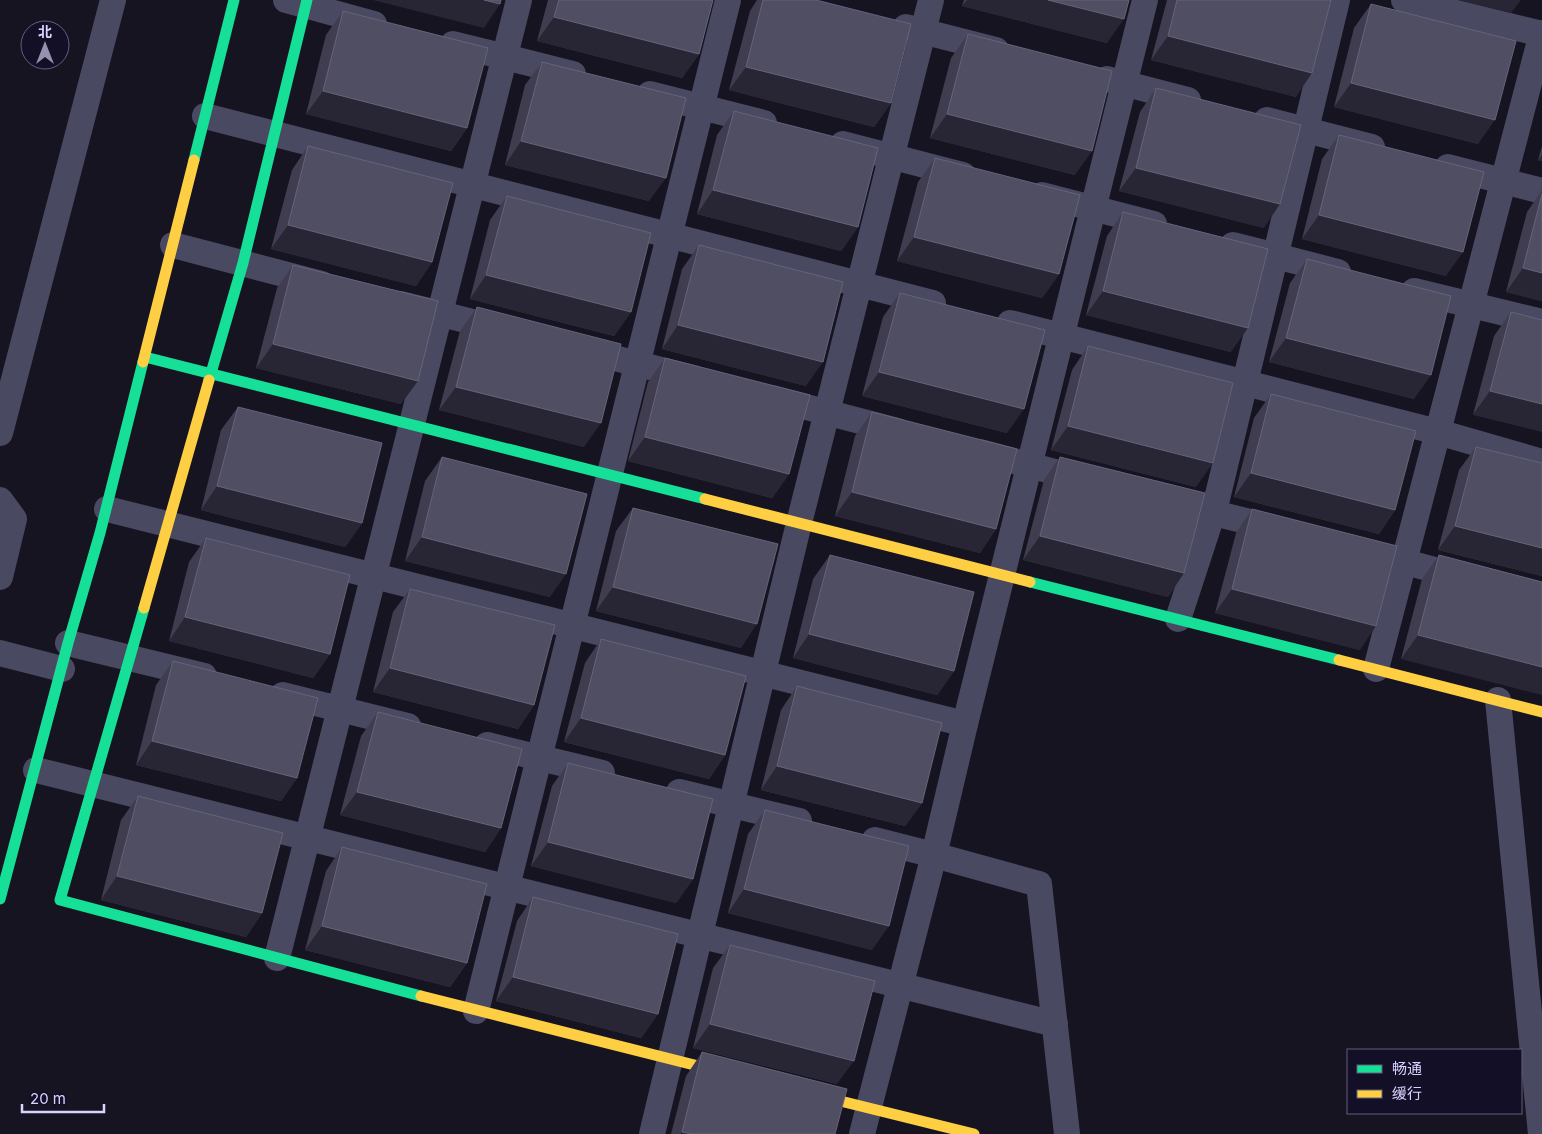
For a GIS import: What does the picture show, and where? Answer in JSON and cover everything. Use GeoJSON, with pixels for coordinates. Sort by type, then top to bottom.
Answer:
{"type":"FeatureCollection","features":[{"type":"Feature","properties":{"kind":"street"},"geometry":{"type":"LineString","coordinates":[[0,433],[113,0]]}},
{"type":"Feature","properties":{"kind":"street"},"geometry":{"type":"LineString","coordinates":[[0,899],[36,770],[68,643],[107,509],[234,0]]}},
{"type":"Feature","properties":{"kind":"street"},"geometry":{"type":"LineString","coordinates":[[277,958],[519,0]]}},
{"type":"Feature","properties":{"kind":"street"},"geometry":{"type":"LineString","coordinates":[[476,1011],[728,0]]}},
{"type":"Feature","properties":{"kind":"street"},"geometry":{"type":"LineString","coordinates":[[652,1134],[799,523],[931,0]]}},
{"type":"Feature","properties":{"kind":"street"},"geometry":{"type":"LineString","coordinates":[[862,1134],[934,855],[1145,0]]}},
{"type":"Feature","properties":{"kind":"street"},"geometry":{"type":"LineString","coordinates":[[1178,619],[1213,512],[1337,0]]}},
{"type":"Feature","properties":{"kind":"street"},"geometry":{"type":"LineString","coordinates":[[1376,669],[1542,34],[1404,0]]}},
{"type":"Feature","properties":{"kind":"street"},"geometry":{"type":"LineString","coordinates":[[394,29],[299,2],[274,134],[243,263],[60,900],[476,1011],[746,1078]]}},
{"type":"Feature","properties":{"kind":"street"},"geometry":{"type":"LineString","coordinates":[[886,22],[1019,56]]}},
{"type":"Feature","properties":{"kind":"street"},"geometry":{"type":"LineString","coordinates":[[430,38],[598,81]]}},
{"type":"Feature","properties":{"kind":"street"},"geometry":{"type":"LineString","coordinates":[[1086,74],[1210,106]]}},
{"type":"Feature","properties":{"kind":"street"},"geometry":{"type":"LineString","coordinates":[[626,88],[787,129]]}},
{"type":"Feature","properties":{"kind":"street"},"geometry":{"type":"LineString","coordinates":[[205,116],[956,308]]}},
{"type":"Feature","properties":{"kind":"street"},"geometry":{"type":"LineString","coordinates":[[1248,116],[1390,152]]}},
{"type":"Feature","properties":{"kind":"street"},"geometry":{"type":"LineString","coordinates":[[816,137],[988,181]]}},
{"type":"Feature","properties":{"kind":"street"},"geometry":{"type":"LineString","coordinates":[[1428,162],[1542,191]]}},
{"type":"Feature","properties":{"kind":"street"},"geometry":{"type":"LineString","coordinates":[[1016,189],[1177,230]]}},
{"type":"Feature","properties":{"kind":"street"},"geometry":{"type":"LineString","coordinates":[[1215,240],[1359,277]]}},
{"type":"Feature","properties":{"kind":"street"},"geometry":{"type":"LineString","coordinates":[[173,245],[342,289]]}},
{"type":"Feature","properties":{"kind":"street"},"geometry":{"type":"LineString","coordinates":[[1387,284],[1542,322]]}},
{"type":"Feature","properties":{"kind":"street"},"geometry":{"type":"LineString","coordinates":[[378,298],[526,336]]}},
{"type":"Feature","properties":{"kind":"street"},"geometry":{"type":"LineString","coordinates":[[985,316],[1438,432],[1542,462]]}},
{"type":"Feature","properties":{"kind":"street"},"geometry":{"type":"LineString","coordinates":[[564,345],[715,384]]}},
{"type":"Feature","properties":{"kind":"street"},"geometry":{"type":"LineString","coordinates":[[145,357],[1542,712]]}},
{"type":"Feature","properties":{"kind":"street"},"geometry":{"type":"LineString","coordinates":[[754,394],[920,437]]}},
{"type":"Feature","properties":{"kind":"street"},"geometry":{"type":"LineString","coordinates":[[957,446],[1106,485]]}},
{"type":"Feature","properties":{"kind":"street"},"geometry":{"type":"LineString","coordinates":[[1144,495],[1299,534]]}},
{"type":"Feature","properties":{"kind":"street"},"geometry":{"type":"LineString","coordinates":[[0,500],[14,519],[0,577]]}},
{"type":"Feature","properties":{"kind":"street"},"geometry":{"type":"LineString","coordinates":[[107,509],[965,724]]}},
{"type":"Feature","properties":{"kind":"street"},"geometry":{"type":"LineString","coordinates":[[1337,544],[1487,584]]}},
{"type":"Feature","properties":{"kind":"street"},"geometry":{"type":"LineString","coordinates":[[68,643],[225,681]]}},
{"type":"Feature","properties":{"kind":"street"},"geometry":{"type":"LineString","coordinates":[[0,653],[62,669]]}},
{"type":"Feature","properties":{"kind":"street"},"geometry":{"type":"LineString","coordinates":[[264,690],[435,732]]}},
{"type":"Feature","properties":{"kind":"street"},"geometry":{"type":"LineString","coordinates":[[1498,700],[1536,1013],[1541,1134]]}},
{"type":"Feature","properties":{"kind":"street"},"geometry":{"type":"LineString","coordinates":[[464,739],[626,779]]}},
{"type":"Feature","properties":{"kind":"street"},"geometry":{"type":"LineString","coordinates":[[36,770],[1055,1024]]}},
{"type":"Feature","properties":{"kind":"street"},"geometry":{"type":"LineString","coordinates":[[654,786],[818,826]]}},
{"type":"Feature","properties":{"kind":"street"},"geometry":{"type":"LineString","coordinates":[[857,836],[1039,884],[1067,1134]]}},
{"type":"Feature","properties":{"kind":"street"},"geometry":{"type":"LineString","coordinates":[[793,1089],[974,1134]]}},
{"type":"Feature","properties":{"kind":"building"},"geometry":{"type":"Polygon","coordinates":[[[484,0],[501,0],[500,4],[484,0]]]}},
{"type":"Feature","properties":{"kind":"building"},"geometry":{"type":"Polygon","coordinates":[[[559,0],[713,0],[699,54],[554,17],[559,0]]]}},
{"type":"Feature","properties":{"kind":"building"},"geometry":{"type":"Polygon","coordinates":[[[763,0],[816,0],[911,24],[891,103],[746,67],[763,0]]]}},
{"type":"Feature","properties":{"kind":"building"},"geometry":{"type":"Polygon","coordinates":[[[1048,0],[1129,0],[1124,19],[1048,0]]]}},
{"type":"Feature","properties":{"kind":"building"},"geometry":{"type":"Polygon","coordinates":[[[1177,0],[1331,0],[1312,73],[1168,36],[1177,0]]]}},
{"type":"Feature","properties":{"kind":"building"},"geometry":{"type":"Polygon","coordinates":[[[1371,4],[1516,41],[1495,120],[1351,83],[1371,4]]]}},
{"type":"Feature","properties":{"kind":"building"},"geometry":{"type":"Polygon","coordinates":[[[343,11],[488,48],[467,128],[323,91],[343,11]]]}},
{"type":"Feature","properties":{"kind":"building"},"geometry":{"type":"Polygon","coordinates":[[[968,34],[1112,71],[1092,151],[947,114],[968,34]]]}},
{"type":"Feature","properties":{"kind":"building"},"geometry":{"type":"Polygon","coordinates":[[[542,62],[686,98],[666,178],[521,141],[542,62]]]}},
{"type":"Feature","properties":{"kind":"building"},"geometry":{"type":"Polygon","coordinates":[[[1156,88],[1301,125],[1280,204],[1136,168],[1156,88]]]}},
{"type":"Feature","properties":{"kind":"building"},"geometry":{"type":"Polygon","coordinates":[[[734,111],[878,148],[858,227],[713,190],[734,111]]]}},
{"type":"Feature","properties":{"kind":"building"},"geometry":{"type":"Polygon","coordinates":[[[1339,135],[1484,172],[1463,252],[1319,215],[1339,135]]]}},
{"type":"Feature","properties":{"kind":"building"},"geometry":{"type":"Polygon","coordinates":[[[308,146],[453,183],[432,262],[288,225],[308,146]]]}},
{"type":"Feature","properties":{"kind":"building"},"geometry":{"type":"Polygon","coordinates":[[[935,158],[1080,195],[1059,274],[914,237],[935,158]]]}},
{"type":"Feature","properties":{"kind":"building"},"geometry":{"type":"Polygon","coordinates":[[[1542,194],[1542,273],[1523,268],[1542,194]]]}},
{"type":"Feature","properties":{"kind":"building"},"geometry":{"type":"Polygon","coordinates":[[[507,196],[651,233],[631,312],[486,275],[507,196]]]}},
{"type":"Feature","properties":{"kind":"building"},"geometry":{"type":"Polygon","coordinates":[[[1123,212],[1268,249],[1248,328],[1103,291],[1123,212]]]}},
{"type":"Feature","properties":{"kind":"building"},"geometry":{"type":"Polygon","coordinates":[[[699,245],[843,282],[823,362],[678,325],[699,245]]]}},
{"type":"Feature","properties":{"kind":"building"},"geometry":{"type":"Polygon","coordinates":[[[1307,259],[1451,296],[1431,375],[1286,338],[1307,259]]]}},
{"type":"Feature","properties":{"kind":"building"},"geometry":{"type":"Polygon","coordinates":[[[293,265],[438,301],[418,381],[273,344],[293,265]]]}},
{"type":"Feature","properties":{"kind":"building"},"geometry":{"type":"Polygon","coordinates":[[[900,293],[1045,330],[1024,409],[879,372],[900,293]]]}},
{"type":"Feature","properties":{"kind":"building"},"geometry":{"type":"Polygon","coordinates":[[[477,307],[621,344],[601,423],[456,387],[477,307]]]}},
{"type":"Feature","properties":{"kind":"building"},"geometry":{"type":"Polygon","coordinates":[[[1511,312],[1542,320],[1542,404],[1490,391],[1511,312]]]}},
{"type":"Feature","properties":{"kind":"building"},"geometry":{"type":"Polygon","coordinates":[[[1088,346],[1233,383],[1213,463],[1068,426],[1088,346]]]}},
{"type":"Feature","properties":{"kind":"building"},"geometry":{"type":"Polygon","coordinates":[[[665,358],[810,395],[789,474],[645,437],[665,358]]]}},
{"type":"Feature","properties":{"kind":"building"},"geometry":{"type":"Polygon","coordinates":[[[1271,394],[1416,431],[1395,510],[1251,473],[1271,394]]]}},
{"type":"Feature","properties":{"kind":"building"},"geometry":{"type":"Polygon","coordinates":[[[238,407],[382,443],[362,523],[217,486],[238,407]]]}},
{"type":"Feature","properties":{"kind":"building"},"geometry":{"type":"Polygon","coordinates":[[[872,412],[1017,449],[996,529],[852,492],[872,412]]]}},
{"type":"Feature","properties":{"kind":"building"},"geometry":{"type":"Polygon","coordinates":[[[1476,447],[1542,463],[1542,548],[1455,526],[1476,447]]]}},
{"type":"Feature","properties":{"kind":"building"},"geometry":{"type":"Polygon","coordinates":[[[442,457],[587,494],[566,574],[422,537],[442,457]]]}},
{"type":"Feature","properties":{"kind":"building"},"geometry":{"type":"Polygon","coordinates":[[[1060,457],[1205,493],[1184,573],[1040,536],[1060,457]]]}},
{"type":"Feature","properties":{"kind":"building"},"geometry":{"type":"Polygon","coordinates":[[[633,508],[778,544],[757,624],[613,587],[633,508]]]}},
{"type":"Feature","properties":{"kind":"building"},"geometry":{"type":"Polygon","coordinates":[[[1252,509],[1397,546],[1376,626],[1232,589],[1252,509]]]}},
{"type":"Feature","properties":{"kind":"building"},"geometry":{"type":"Polygon","coordinates":[[[206,538],[350,575],[330,654],[185,617],[206,538]]]}},
{"type":"Feature","properties":{"kind":"building"},"geometry":{"type":"Polygon","coordinates":[[[830,555],[974,592],[954,671],[809,634],[830,555]]]}},
{"type":"Feature","properties":{"kind":"building"},"geometry":{"type":"Polygon","coordinates":[[[1439,555],[1542,582],[1542,667],[1418,635],[1439,555]]]}},
{"type":"Feature","properties":{"kind":"building"},"geometry":{"type":"Polygon","coordinates":[[[410,589],[555,625],[534,705],[390,668],[410,589]]]}},
{"type":"Feature","properties":{"kind":"building"},"geometry":{"type":"Polygon","coordinates":[[[601,639],[746,676],[725,755],[581,718],[601,639]]]}},
{"type":"Feature","properties":{"kind":"building"},"geometry":{"type":"Polygon","coordinates":[[[173,661],[318,698],[297,778],[152,741],[173,661]]]}},
{"type":"Feature","properties":{"kind":"building"},"geometry":{"type":"Polygon","coordinates":[[[797,686],[942,723],[922,803],[777,766],[797,686]]]}},
{"type":"Feature","properties":{"kind":"building"},"geometry":{"type":"Polygon","coordinates":[[[378,712],[522,749],[501,828],[357,792],[378,712]]]}},
{"type":"Feature","properties":{"kind":"building"},"geometry":{"type":"Polygon","coordinates":[[[568,763],[713,799],[693,879],[548,842],[568,763]]]}},
{"type":"Feature","properties":{"kind":"building"},"geometry":{"type":"Polygon","coordinates":[[[138,796],[283,833],[262,913],[117,876],[138,796]]]}},
{"type":"Feature","properties":{"kind":"building"},"geometry":{"type":"Polygon","coordinates":[[[765,810],[909,846],[889,926],[744,889],[765,810]]]}},
{"type":"Feature","properties":{"kind":"building"},"geometry":{"type":"Polygon","coordinates":[[[342,847],[487,884],[467,963],[322,926],[342,847]]]}},
{"type":"Feature","properties":{"kind":"building"},"geometry":{"type":"Polygon","coordinates":[[[533,897],[678,934],[658,1014],[513,977],[533,897]]]}},
{"type":"Feature","properties":{"kind":"building"},"geometry":{"type":"Polygon","coordinates":[[[730,945],[875,981],[854,1061],[710,1024],[730,945]]]}},
{"type":"Feature","properties":{"kind":"building"},"geometry":{"type":"Polygon","coordinates":[[[702,1052],[847,1089],[835,1134],[691,1134],[682,1132],[702,1052]]]}},
{"type":"Feature","properties":{"kind":"traffic: fast"},"geometry":{"type":"LineString","coordinates":[[194,160],[234,0]]}},
{"type":"Feature","properties":{"kind":"traffic: fast"},"geometry":{"type":"LineString","coordinates":[[209,380],[243,263],[307,0]]}},
{"type":"Feature","properties":{"kind":"traffic: fast"},"geometry":{"type":"LineString","coordinates":[[145,357],[705,499]]}},
{"type":"Feature","properties":{"kind":"traffic: fast"},"geometry":{"type":"LineString","coordinates":[[0,899],[68,643],[100,533],[143,362]]}},
{"type":"Feature","properties":{"kind":"traffic: fast"},"geometry":{"type":"LineString","coordinates":[[1030,582],[1339,660]]}},
{"type":"Feature","properties":{"kind":"traffic: fast"},"geometry":{"type":"LineString","coordinates":[[144,608],[60,900],[421,996]]}},
{"type":"Feature","properties":{"kind":"traffic: slow"},"geometry":{"type":"LineString","coordinates":[[143,362],[194,160]]}},
{"type":"Feature","properties":{"kind":"traffic: slow"},"geometry":{"type":"LineString","coordinates":[[144,608],[209,380]]}},
{"type":"Feature","properties":{"kind":"traffic: slow"},"geometry":{"type":"LineString","coordinates":[[705,499],[1030,582]]}},
{"type":"Feature","properties":{"kind":"traffic: slow"},"geometry":{"type":"LineString","coordinates":[[1339,660],[1542,712]]}},
{"type":"Feature","properties":{"kind":"traffic: slow"},"geometry":{"type":"LineString","coordinates":[[421,996],[730,1074]]}},
{"type":"Feature","properties":{"kind":"traffic: slow"},"geometry":{"type":"LineString","coordinates":[[808,1093],[974,1134]]}}]}
